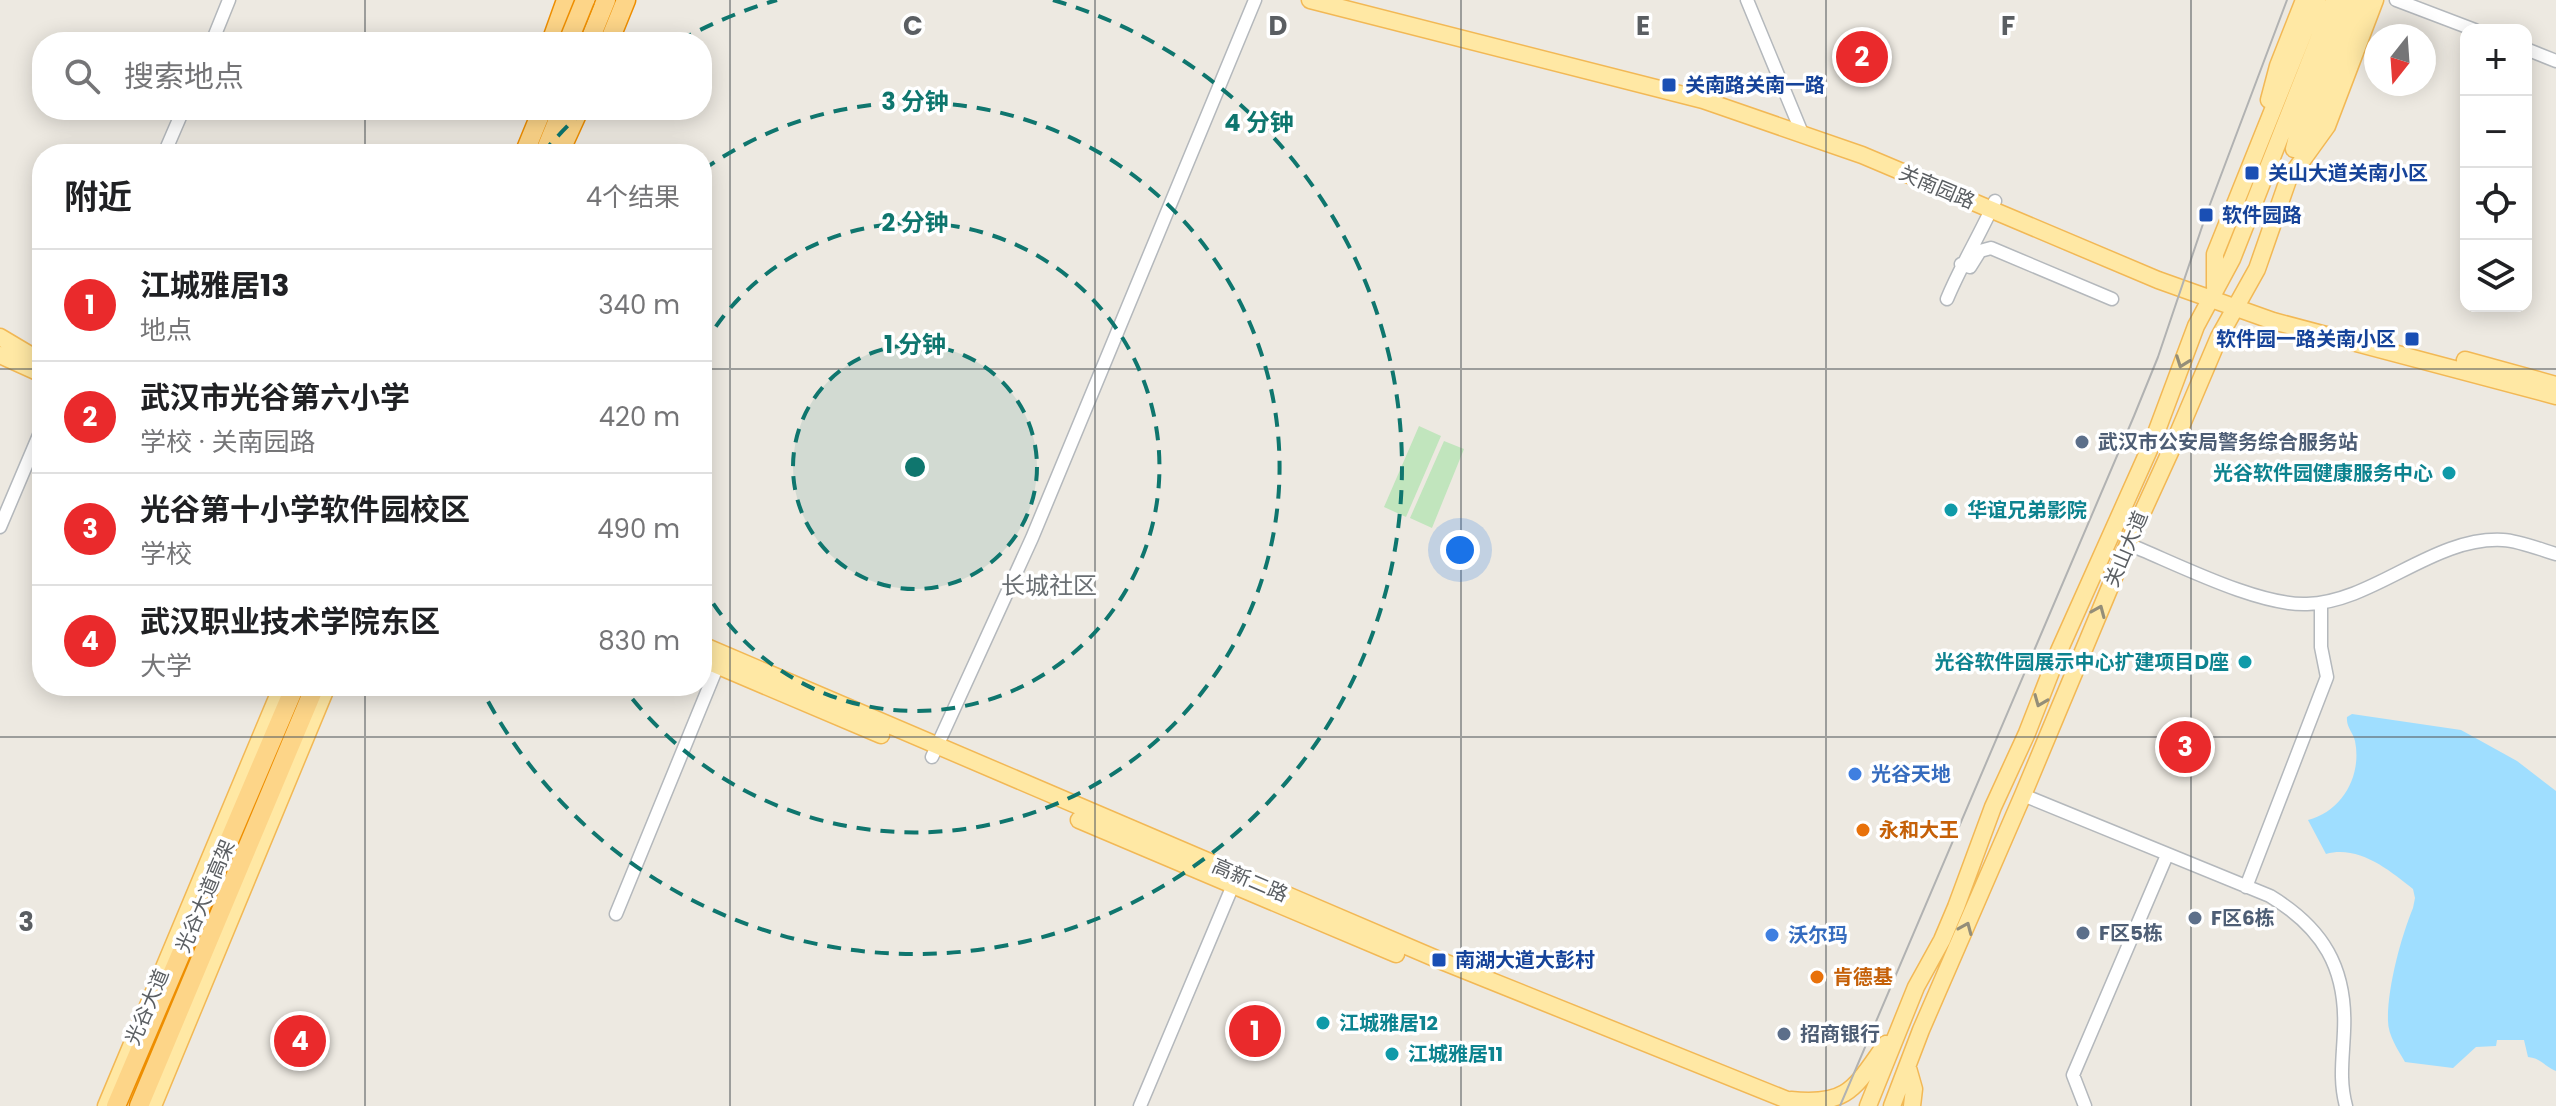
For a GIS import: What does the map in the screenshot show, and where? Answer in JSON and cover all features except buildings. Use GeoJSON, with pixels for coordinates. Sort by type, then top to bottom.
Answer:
{"type":"FeatureCollection","features":[{"type":"Feature","properties":{"kind":"highway"},"geometry":{"type":"LineString","coordinates":[[554,32],[566,0]]}},
{"type":"Feature","properties":{"kind":"highway"},"geometry":{"type":"LineString","coordinates":[[572,32],[586,0]]}},
{"type":"Feature","properties":{"kind":"highway"},"geometry":{"type":"LineString","coordinates":[[593,32],[606,0]]}},
{"type":"Feature","properties":{"kind":"highway"},"geometry":{"type":"LineString","coordinates":[[610,32],[626,0]]}},
{"type":"Feature","properties":{"kind":"highway"},"geometry":{"type":"LineString","coordinates":[[528,130],[532,120]]}},
{"type":"Feature","properties":{"kind":"highway"},"geometry":{"type":"LineString","coordinates":[[527,144],[534,120]]}},
{"type":"Feature","properties":{"kind":"highway"},"geometry":{"type":"LineString","coordinates":[[548,144],[558,120]]}},
{"type":"Feature","properties":{"kind":"highway"},"geometry":{"type":"LineString","coordinates":[[564,144],[574,120]]}},
{"type":"Feature","properties":{"kind":"highway","name":"光谷大道高架"},"geometry":{"type":"LineString","coordinates":[[116,1106],[291,696]]}},
{"type":"Feature","properties":{"kind":"highway","name":"光谷大道高架"},"geometry":{"type":"LineString","coordinates":[[139,1106],[311,696]]}},
{"type":"Feature","properties":{"kind":"main road"},"geometry":{"type":"LineString","coordinates":[[609,32],[618,0]]}},
{"type":"Feature","properties":{"kind":"main road","name":"关南园路"},"geometry":{"type":"LineString","coordinates":[[1310,0],[1703,100],[1866,147],[1993,205],[2238,303],[2273,321],[2556,396]]}},
{"type":"Feature","properties":{"kind":"main road","name":"关南园路"},"geometry":{"type":"LineString","coordinates":[[1334,0],[1705,94],[1801,129]]}},
{"type":"Feature","properties":{"kind":"main road"},"geometry":{"type":"LineString","coordinates":[[2213,294],[2215,254],[2260,138],[2278,66],[2304,0]]}},
{"type":"Feature","properties":{"kind":"main road"},"geometry":{"type":"LineString","coordinates":[[2310,78],[2317,0]]}},
{"type":"Feature","properties":{"kind":"main road"},"geometry":{"type":"LineString","coordinates":[[2288,180],[2310,78],[2334,0]]}},
{"type":"Feature","properties":{"kind":"main road"},"geometry":{"type":"LineString","coordinates":[[2310,78],[2346,0]]}},
{"type":"Feature","properties":{"kind":"main road"},"geometry":{"type":"LineString","coordinates":[[2260,138],[2310,78],[2362,0]]}},
{"type":"Feature","properties":{"kind":"main road","name":"关山大道"},"geometry":{"type":"LineString","coordinates":[[1892,1106],[1934,999],[2128,544],[2219,337],[2257,269],[2288,180],[2327,126],[2375,0]]}},
{"type":"Feature","properties":{"kind":"main road","name":"关山大道"},"geometry":{"type":"LineString","coordinates":[[1868,1106],[1899,1027],[1951,918],[1993,807],[2113,526],[2153,441],[2187,347],[2232,259],[2288,113],[2310,78]]}},
{"type":"Feature","properties":{"kind":"main road"},"geometry":{"type":"LineString","coordinates":[[556,144],[567,120]]}},
{"type":"Feature","properties":{"kind":"main road"},"geometry":{"type":"LineString","coordinates":[[522,144],[528,130]]}},
{"type":"Feature","properties":{"kind":"main road","name":"关南园路"},"geometry":{"type":"LineString","coordinates":[[2238,303],[2276,310],[2556,385]]}},
{"type":"Feature","properties":{"kind":"main road"},"geometry":{"type":"LineString","coordinates":[[0,337],[32,356]]}},
{"type":"Feature","properties":{"kind":"main road"},"geometry":{"type":"LineString","coordinates":[[0,355],[32,369]]}},
{"type":"Feature","properties":{"kind":"main road","name":"高新二路"},"geometry":{"type":"LineString","coordinates":[[712,650],[934,752]]}},
{"type":"Feature","properties":{"kind":"main road","name":"高新二路"},"geometry":{"type":"LineString","coordinates":[[712,663],[934,752],[1235,880],[1439,960],[1777,1102],[1802,1106]]}},
{"type":"Feature","properties":{"kind":"main road","name":"光谷大道"},"geometry":{"type":"LineString","coordinates":[[106,1106],[278,696]]}},
{"type":"Feature","properties":{"kind":"main road"},"geometry":{"type":"LineString","coordinates":[[153,1106],[323,696]]}},
{"type":"Feature","properties":{"kind":"main road"},"geometry":{"type":"LineString","coordinates":[[1777,1102],[1817,1103],[1840,1097],[1862,1078],[1899,1027]]}},
{"type":"Feature","properties":{"kind":"main road"},"geometry":{"type":"LineString","coordinates":[[1908,1068],[1914,1089],[1912,1106]]}},
{"type":"Feature","properties":{"kind":"street"},"geometry":{"type":"LineString","coordinates":[[216,32],[229,0]]}},
{"type":"Feature","properties":{"kind":"street"},"geometry":{"type":"LineString","coordinates":[[934,752],[1032,538],[1255,0]]}},
{"type":"Feature","properties":{"kind":"street"},"geometry":{"type":"LineString","coordinates":[[1747,0],[1801,129]]}},
{"type":"Feature","properties":{"kind":"street"},"geometry":{"type":"LineString","coordinates":[[2396,0],[2460,24]]}},
{"type":"Feature","properties":{"kind":"street"},"geometry":{"type":"LineString","coordinates":[[2532,51],[2556,61]]}},
{"type":"Feature","properties":{"kind":"street"},"geometry":{"type":"LineString","coordinates":[[168,144],[179,120]]}},
{"type":"Feature","properties":{"kind":"street"},"geometry":{"type":"LineString","coordinates":[[1947,299],[1961,264],[1976,244],[1993,205]]}},
{"type":"Feature","properties":{"kind":"street"},"geometry":{"type":"LineString","coordinates":[[1961,264],[1970,267],[1980,251],[1991,248],[2112,299]]}},
{"type":"Feature","properties":{"kind":"street"},"geometry":{"type":"LineString","coordinates":[[0,527],[32,452]]}},
{"type":"Feature","properties":{"kind":"street"},"geometry":{"type":"LineString","coordinates":[[2128,544],[2266,599],[2295,604],[2321,603],[2349,595],[2430,556],[2472,544],[2506,540],[2556,554]]}},
{"type":"Feature","properties":{"kind":"street"},"geometry":{"type":"LineString","coordinates":[[2246,887],[2327,677],[2321,647],[2321,603]]}},
{"type":"Feature","properties":{"kind":"street"},"geometry":{"type":"LineString","coordinates":[[616,914],[697,696]]}},
{"type":"Feature","properties":{"kind":"street"},"geometry":{"type":"LineString","coordinates":[[2023,795],[2270,896],[2301,916],[2329,955],[2343,998],[2341,1084],[2346,1106]]}},
{"type":"Feature","properties":{"kind":"street"},"geometry":{"type":"LineString","coordinates":[[2085,1106],[2073,1075],[2167,855]]}},
{"type":"Feature","properties":{"kind":"street"},"geometry":{"type":"LineString","coordinates":[[1140,1106],[1235,880]]}},
{"type":"Feature","properties":{"kind":"green space"},"geometry":{"type":"Polygon","coordinates":[[[1419,426],[1441,436],[1406,517],[1384,507],[1419,426]]]}},
{"type":"Feature","properties":{"kind":"green space"},"geometry":{"type":"Polygon","coordinates":[[[1444,441],[1464,449],[1432,528],[1410,518],[1444,441]]]}},
{"type":"Feature","properties":{"kind":"water"},"geometry":{"type":"Polygon","coordinates":[[[2352,714],[2461,730],[2517,761],[2556,791],[2556,1071],[2528,1057],[2524,1040],[2497,1040],[2496,1046],[2476,1047],[2453,1068],[2405,1062],[2399,1052],[2390,1032],[2388,1008],[2396,963],[2413,908],[2413,889],[2384,867],[2362,856],[2338,852],[2326,854],[2308,820],[2331,809],[2352,779],[2356,766],[2355,741],[2347,717],[2352,714]]]}},
{"type":"Feature","properties":{"kind":"tram line"},"geometry":{"type":"LineString","coordinates":[[1840,1106],[2158,357],[2206,215],[2287,0]]}},
{"type":"Feature","properties":{"kind":"place","name":"武汉市光谷第六小学"},"geometry":{"type":"Point","coordinates":[1862,57]}},
{"type":"Feature","properties":{"kind":"place","name":"关南路关南一路"},"geometry":{"type":"Point","coordinates":[1669,85]}},
{"type":"Feature","properties":{"kind":"place","name":"关山大道关南小区"},"geometry":{"type":"Point","coordinates":[2252,173]}},
{"type":"Feature","properties":{"kind":"place","name":"软件园路"},"geometry":{"type":"Point","coordinates":[2206,215]}},
{"type":"Feature","properties":{"kind":"place","name":"软件园一路关南小区"},"geometry":{"type":"Point","coordinates":[2412,339]}},
{"type":"Feature","properties":{"kind":"place","name":"武汉市公安局警务综合服务站"},"geometry":{"type":"Point","coordinates":[2082,442]}},
{"type":"Feature","properties":{"kind":"place","name":"光谷软件园健康服务中心"},"geometry":{"type":"Point","coordinates":[2449,473]}},
{"type":"Feature","properties":{"kind":"place","name":"华谊兄弟影院"},"geometry":{"type":"Point","coordinates":[1951,510]}},
{"type":"Feature","properties":{"kind":"place","name":"光谷软件园展示中心扩建项目D座"},"geometry":{"type":"Point","coordinates":[2245,662]}},
{"type":"Feature","properties":{"kind":"place","name":"光谷第十小学软件园校区"},"geometry":{"type":"Point","coordinates":[2185,747]}},
{"type":"Feature","properties":{"kind":"place","name":"光谷天地"},"geometry":{"type":"Point","coordinates":[1855,774]}},
{"type":"Feature","properties":{"kind":"place","name":"永和大王"},"geometry":{"type":"Point","coordinates":[1863,830]}},
{"type":"Feature","properties":{"kind":"place","name":"F区6栋"},"geometry":{"type":"Point","coordinates":[2195,918]}},
{"type":"Feature","properties":{"kind":"place","name":"F区5栋"},"geometry":{"type":"Point","coordinates":[2083,933]}},
{"type":"Feature","properties":{"kind":"place","name":"沃尔玛"},"geometry":{"type":"Point","coordinates":[1772,935]}},
{"type":"Feature","properties":{"kind":"place","name":"南湖大道大彭村"},"geometry":{"type":"Point","coordinates":[1439,960]}},
{"type":"Feature","properties":{"kind":"place","name":"肯德基"},"geometry":{"type":"Point","coordinates":[1817,977]}},
{"type":"Feature","properties":{"kind":"place","name":"江城雅居12"},"geometry":{"type":"Point","coordinates":[1323,1023]}},
{"type":"Feature","properties":{"kind":"place","name":"江城雅居13"},"geometry":{"type":"Point","coordinates":[1255,1031]}},
{"type":"Feature","properties":{"kind":"place","name":"招商银行"},"geometry":{"type":"Point","coordinates":[1784,1034]}},
{"type":"Feature","properties":{"kind":"place","name":"武汉职业技术学院东区"},"geometry":{"type":"Point","coordinates":[300,1041]}},
{"type":"Feature","properties":{"kind":"place","name":"江城雅居11"},"geometry":{"type":"Point","coordinates":[1392,1054]}},
{"type":"Feature","properties":{"kind":"district","name":"长城社区"},"geometry":{"type":"Point","coordinates":[1049,585]}}]}
